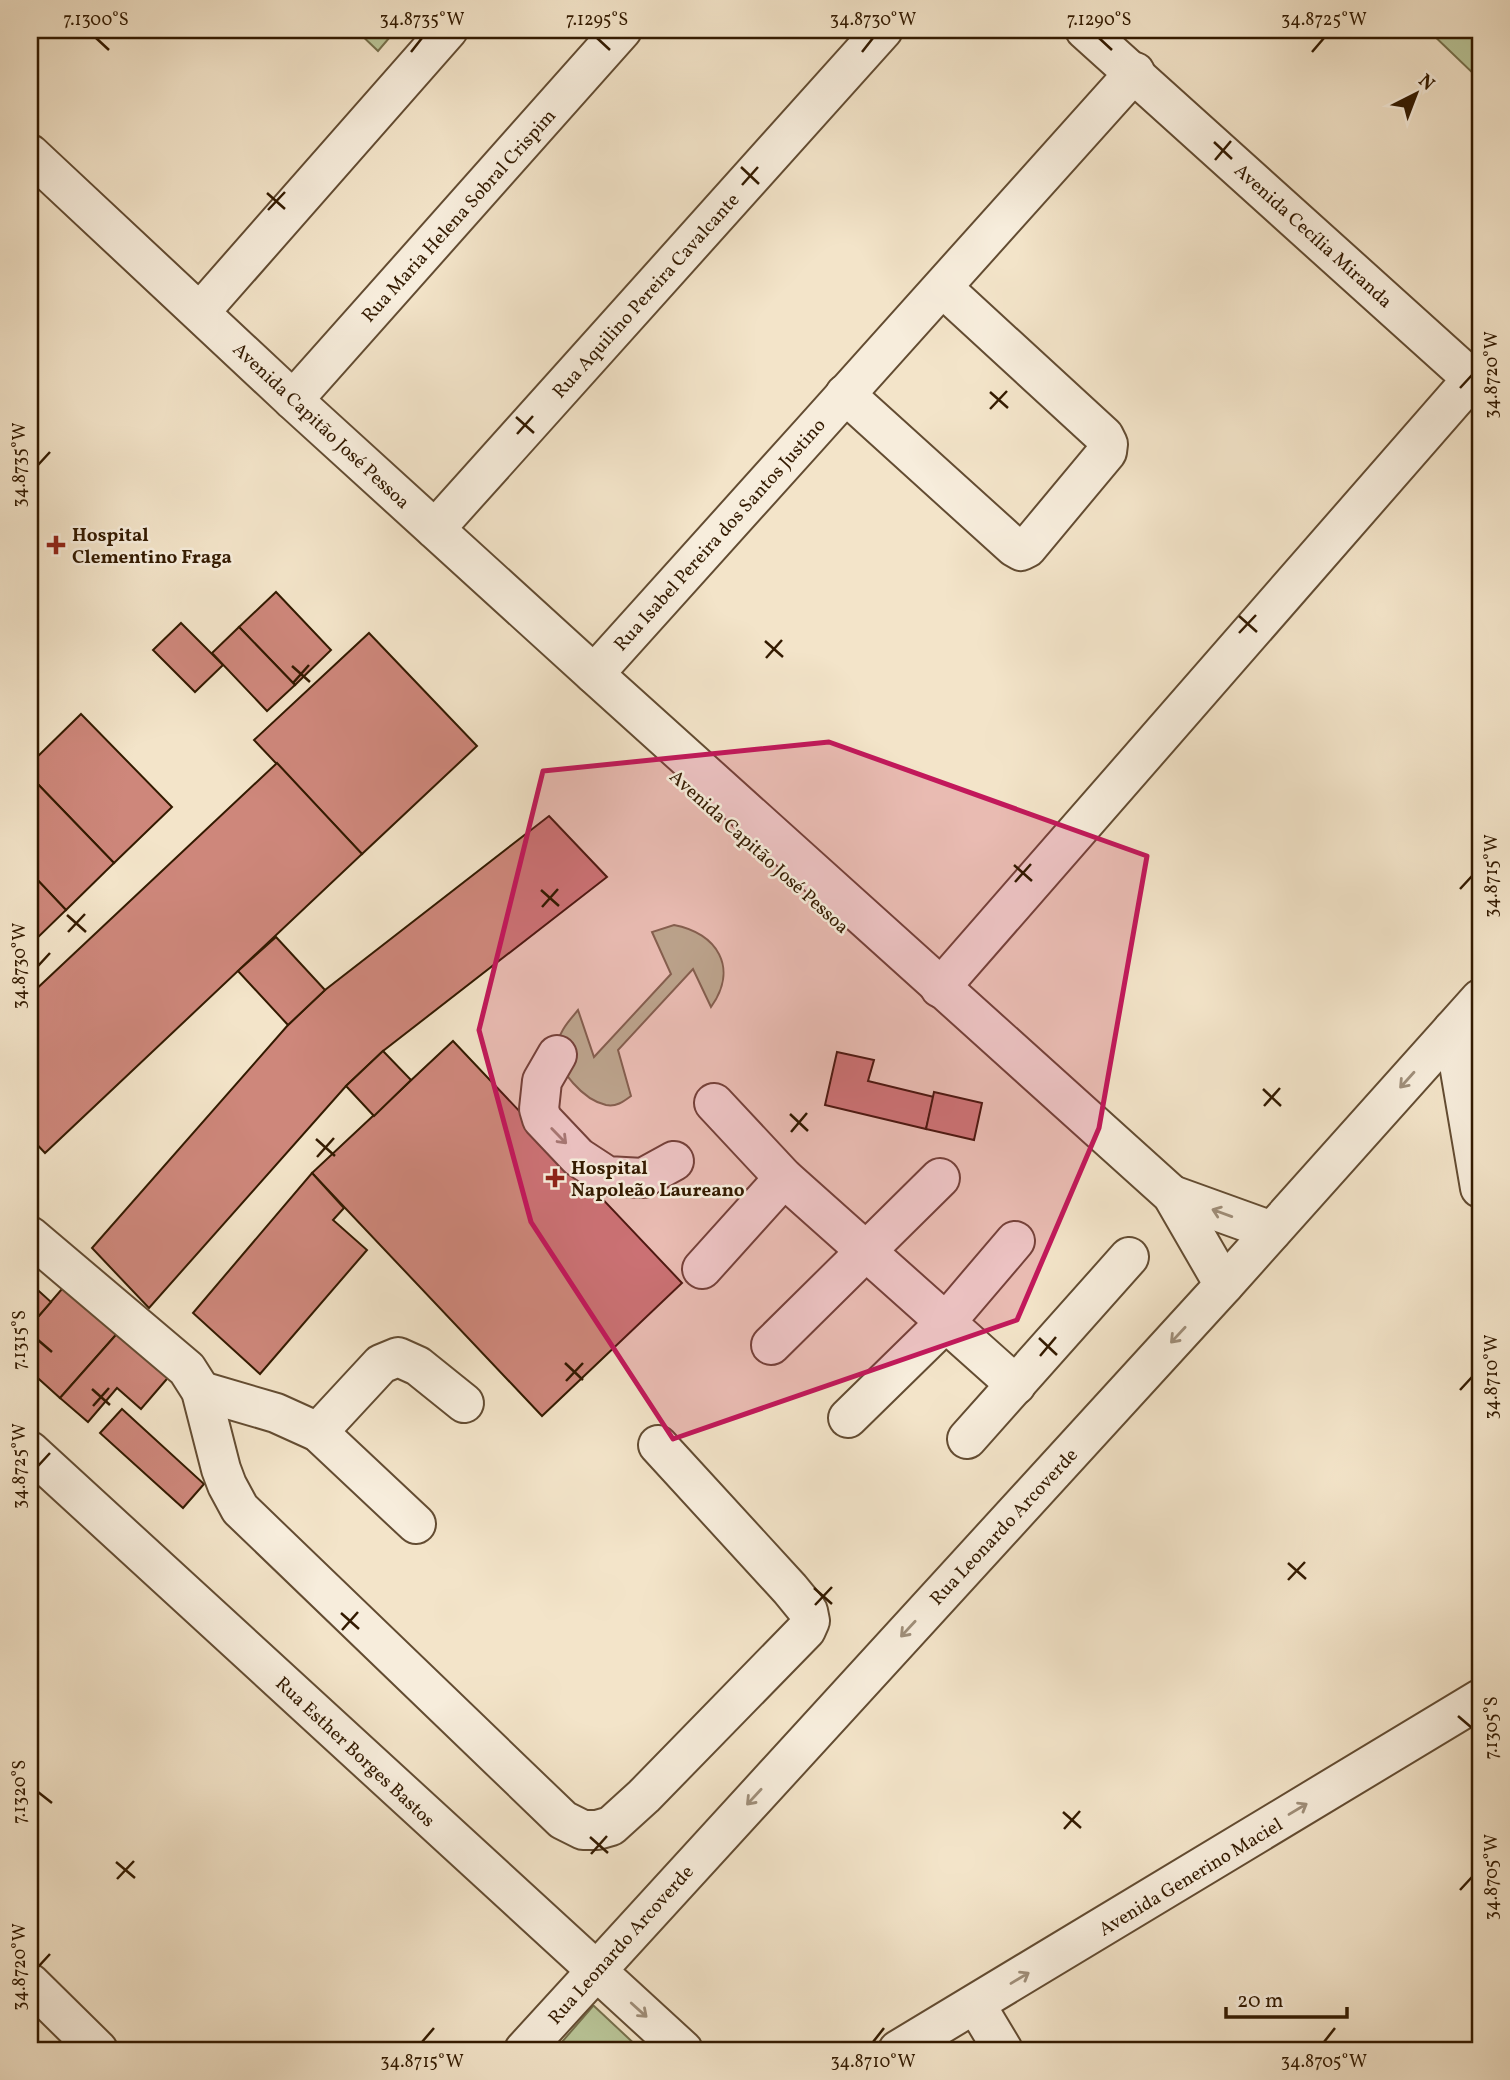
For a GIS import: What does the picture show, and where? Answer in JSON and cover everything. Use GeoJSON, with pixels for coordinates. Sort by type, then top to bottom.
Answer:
{"type":"FeatureCollection","features":[{"type":"Feature","properties":{"kind":"street"},"geometry":{"type":"LineString","coordinates":[[200,312],[448,30]]}},
{"type":"Feature","properties":{"kind":"street","name":"Rua Maria Helena Sobral Crispim"},"geometry":{"type":"LineString","coordinates":[[293,400],[622,30]]}},
{"type":"Feature","properties":{"kind":"street","name":"Rua Aquilino Pereira Cavalcante"},"geometry":{"type":"LineString","coordinates":[[435,529],[883,30]]}},
{"type":"Feature","properties":{"kind":"street","name":"Avenida Cecília Miranda"},"geometry":{"type":"LineString","coordinates":[[1085,30],[1135,72],[1476,382]]}},
{"type":"Feature","properties":{"kind":"street","name":"Rua Isabel Pereira dos Santos Justino"},"geometry":{"type":"LineString","coordinates":[[605,684],[845,394],[1135,72]]}},
{"type":"Feature","properties":{"kind":"street","name":"Avenida Capitão José Pessoa"},"geometry":{"type":"LineString","coordinates":[[30,154],[293,400],[605,684],[679,782],[842,931],[897,949],[1172,1195],[1224,1285]]}},
{"type":"Feature","properties":{"kind":"street"},"geometry":{"type":"LineString","coordinates":[[845,394],[1014,547],[1021,551],[1027,548],[1107,452],[1108,444],[1104,436],[943,288]]}},
{"type":"Feature","properties":{"kind":"street"},"geometry":{"type":"LineString","coordinates":[[940,988],[1476,382]]}},
{"type":"Feature","properties":{"kind":"street","name":"Rua Leonardo Arcoverde"},"geometry":{"type":"LineString","coordinates":[[524,2050],[1224,1285],[1480,999]]}},
{"type":"Feature","properties":{"kind":"street"},"geometry":{"type":"LineString","coordinates":[[1453,1029],[1480,1188]]}},
{"type":"Feature","properties":{"kind":"street"},"geometry":{"type":"LineString","coordinates":[[558,1055],[542,1082],[539,1109],[542,1119],[578,1157],[607,1176],[631,1178],[643,1178],[674,1161]]}},
{"type":"Feature","properties":{"kind":"street"},"geometry":{"type":"LineString","coordinates":[[714,1103],[784,1178],[1016,1385]]}},
{"type":"Feature","properties":{"kind":"street"},"geometry":{"type":"LineString","coordinates":[[702,1269],[784,1178]]}},
{"type":"Feature","properties":{"kind":"street"},"geometry":{"type":"LineString","coordinates":[[771,1345],[940,1178]]}},
{"type":"Feature","properties":{"kind":"street","name":"Avenida Capitão José Pessoa"},"geometry":{"type":"LineString","coordinates":[[1172,1195],[1272,1231]]}},
{"type":"Feature","properties":{"kind":"street"},"geometry":{"type":"LineString","coordinates":[[30,1236],[187,1369],[201,1391],[221,1469],[240,1509],[564,1820],[583,1830],[611,1826],[644,1796],[806,1630],[810,1621],[808,1611],[790,1588],[658,1445]]}},
{"type":"Feature","properties":{"kind":"street"},"geometry":{"type":"LineString","coordinates":[[848,1418],[946,1322],[1015,1241]]}},
{"type":"Feature","properties":{"kind":"street"},"geometry":{"type":"LineString","coordinates":[[967,1439],[1129,1257]]}},
{"type":"Feature","properties":{"kind":"street"},"geometry":{"type":"LineString","coordinates":[[318,1432],[381,1364],[397,1357],[418,1366],[464,1403]]}},
{"type":"Feature","properties":{"kind":"street"},"geometry":{"type":"LineString","coordinates":[[201,1391],[276,1413],[318,1432],[416,1524]]}},
{"type":"Feature","properties":{"kind":"street","name":"Rua Esther Borges Bastos"},"geometry":{"type":"LineString","coordinates":[[30,1451],[683,2050]]}},
{"type":"Feature","properties":{"kind":"street","name":"Avenida Generino Maciel"},"geometry":{"type":"LineString","coordinates":[[898,2050],[976,2006],[1480,1699]]}},
{"type":"Feature","properties":{"kind":"street"},"geometry":{"type":"LineString","coordinates":[[30,1983],[98,2050]]}},
{"type":"Feature","properties":{"kind":"street"},"geometry":{"type":"LineString","coordinates":[[976,2006],[1003,2050]]}},
{"type":"Feature","properties":{"kind":"highlighted area"},"geometry":{"type":"Polygon","coordinates":[[[829,742],[1147,856],[1099,1128],[1017,1320],[673,1439],[531,1222],[479,1030],[543,771],[829,742]]]}},
{"type":"Feature","properties":{"kind":"green space"},"geometry":{"type":"Polygon","coordinates":[[[356,30],[396,30],[378,51],[356,30]]]}},
{"type":"Feature","properties":{"kind":"green space"},"geometry":{"type":"Polygon","coordinates":[[[1428,30],[1480,30],[1480,80],[1428,30]]]}},
{"type":"Feature","properties":{"kind":"green space"},"geometry":{"type":"Polygon","coordinates":[[[674,925],[702,936],[719,954],[723,979],[719,993],[711,1007],[693,969],[618,1050],[631,1096],[613,1105],[598,1102],[581,1091],[567,1075],[558,1057],[559,1037],[578,1010],[594,1057],[671,974],[652,932],[674,925]]]}},
{"type":"Feature","properties":{"kind":"green space"},"geometry":{"type":"Polygon","coordinates":[[[594,2006],[641,2050],[555,2050],[594,2006]]]}},
{"type":"Feature","properties":{"kind":"building"},"geometry":{"type":"Polygon","coordinates":[[[276,592],[331,650],[295,685],[239,627],[276,592]]]}},
{"type":"Feature","properties":{"kind":"building"},"geometry":{"type":"Polygon","coordinates":[[[181,623],[223,665],[195,692],[153,650],[181,623]]]}},
{"type":"Feature","properties":{"kind":"building"},"geometry":{"type":"Polygon","coordinates":[[[239,627],[295,685],[267,711],[212,653],[239,627]]]}},
{"type":"Feature","properties":{"kind":"building"},"geometry":{"type":"Polygon","coordinates":[[[369,633],[477,746],[362,854],[254,740],[369,633]]]}},
{"type":"Feature","properties":{"kind":"building"},"geometry":{"type":"Polygon","coordinates":[[[81,714],[172,807],[114,863],[30,776],[30,764],[81,714]]]}},
{"type":"Feature","properties":{"kind":"building"},"geometry":{"type":"Polygon","coordinates":[[[277,763],[362,854],[45,1153],[30,1137],[30,995],[277,763]]]}},
{"type":"Feature","properties":{"kind":"building"},"geometry":{"type":"Polygon","coordinates":[[[30,776],[114,863],[66,910],[30,872],[30,776]]]}},
{"type":"Feature","properties":{"kind":"building"},"geometry":{"type":"Polygon","coordinates":[[[549,816],[607,877],[383,1051],[346,1086],[149,1308],[92,1248],[288,1025],[325,990],[549,816]]]}},
{"type":"Feature","properties":{"kind":"building"},"geometry":{"type":"Polygon","coordinates":[[[30,872],[66,910],[30,945],[30,872]]]}},
{"type":"Feature","properties":{"kind":"building"},"geometry":{"type":"Polygon","coordinates":[[[276,937],[325,990],[288,1025],[238,971],[276,937]]]}},
{"type":"Feature","properties":{"kind":"building"},"geometry":{"type":"Polygon","coordinates":[[[453,1041],[682,1283],[542,1416],[312,1173],[453,1041]]]}},
{"type":"Feature","properties":{"kind":"building"},"geometry":{"type":"Polygon","coordinates":[[[383,1051],[411,1080],[374,1116],[346,1086],[383,1051]]]}},
{"type":"Feature","properties":{"kind":"building"},"geometry":{"type":"Polygon","coordinates":[[[837,1052],[874,1060],[868,1081],[934,1097],[926,1129],[825,1105],[837,1052]]]}},
{"type":"Feature","properties":{"kind":"building"},"geometry":{"type":"Polygon","coordinates":[[[934,1092],[982,1103],[974,1140],[926,1129],[934,1092]]]}},
{"type":"Feature","properties":{"kind":"building"},"geometry":{"type":"Polygon","coordinates":[[[312,1173],[344,1208],[333,1220],[367,1250],[260,1374],[193,1313],[312,1173]]]}},
{"type":"Feature","properties":{"kind":"building"},"geometry":{"type":"Polygon","coordinates":[[[68,1282],[122,1328],[60,1398],[30,1371],[30,1326],[68,1282]]]}},
{"type":"Feature","properties":{"kind":"building"},"geometry":{"type":"Polygon","coordinates":[[[30,1283],[51,1302],[30,1326],[30,1283]]]}},
{"type":"Feature","properties":{"kind":"building"},"geometry":{"type":"Polygon","coordinates":[[[122,1328],[172,1373],[141,1409],[117,1388],[88,1422],[60,1398],[122,1328]]]}},
{"type":"Feature","properties":{"kind":"building"},"geometry":{"type":"Polygon","coordinates":[[[122,1409],[204,1484],[183,1508],[100,1433],[122,1409]]]}},
{"type":"Feature","properties":{"kind":"place","name":"Hospital Clementino Fraga"},"geometry":{"type":"Point","coordinates":[56,545]}},
{"type":"Feature","properties":{"kind":"place","name":"Hospital Napoleão Laureano"},"geometry":{"type":"Point","coordinates":[555,1178]}}]}
